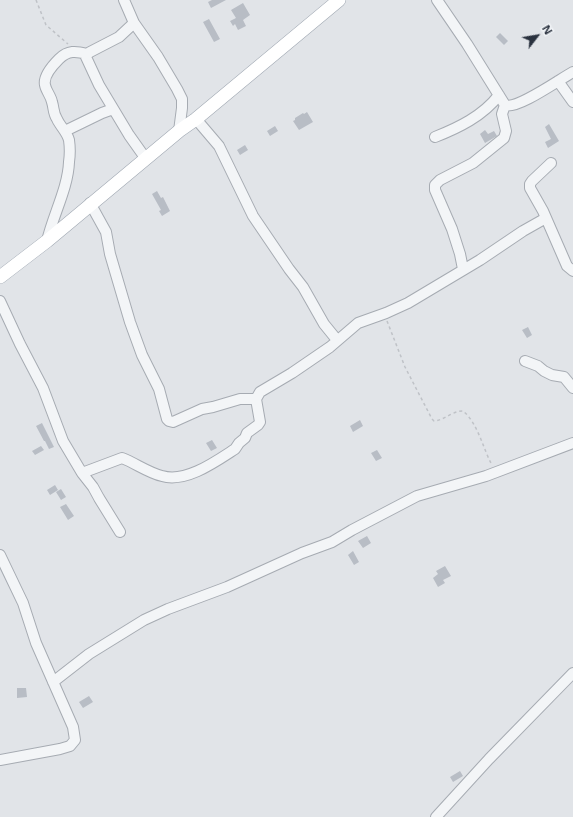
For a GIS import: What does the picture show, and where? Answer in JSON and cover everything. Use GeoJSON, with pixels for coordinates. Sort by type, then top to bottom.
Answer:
{"type":"FeatureCollection","features":[{"type":"Feature","properties":{"kind":"main road"},"geometry":{"type":"LineString","coordinates":[[0,277],[179,131],[196,119],[339,0]]}},
{"type":"Feature","properties":{"kind":"street"},"geometry":{"type":"LineString","coordinates":[[124,0],[134,22],[158,57],[182,99],[179,131]]}},
{"type":"Feature","properties":{"kind":"street"},"geometry":{"type":"LineString","coordinates":[[437,0],[467,44],[505,105],[512,106],[527,99],[573,72]]}},
{"type":"Feature","properties":{"kind":"street"},"geometry":{"type":"LineString","coordinates":[[47,240],[50,226],[60,201],[67,177],[69,162],[69,139],[54,114],[52,101],[45,85],[47,75],[62,55],[75,51],[87,54],[119,37],[134,22]]}},
{"type":"Feature","properties":{"kind":"street"},"geometry":{"type":"LineString","coordinates":[[87,54],[87,61],[98,85],[146,159]]}},
{"type":"Feature","properties":{"kind":"street"},"geometry":{"type":"LineString","coordinates":[[558,81],[573,102]]}},
{"type":"Feature","properties":{"kind":"street"},"geometry":{"type":"LineString","coordinates":[[435,137],[467,122],[489,107],[499,95]]}},
{"type":"Feature","properties":{"kind":"street"},"geometry":{"type":"LineString","coordinates":[[463,269],[452,229],[435,190],[435,184],[473,163],[504,138],[506,131],[502,114],[505,105]]}},
{"type":"Feature","properties":{"kind":"street"},"geometry":{"type":"LineString","coordinates":[[65,131],[113,109]]}},
{"type":"Feature","properties":{"kind":"street"},"geometry":{"type":"LineString","coordinates":[[196,119],[219,146],[253,216],[303,287],[324,324],[337,340]]}},
{"type":"Feature","properties":{"kind":"street"},"geometry":{"type":"LineString","coordinates":[[551,163],[532,181],[530,186],[567,266],[573,271]]}},
{"type":"Feature","properties":{"kind":"street"},"geometry":{"type":"LineString","coordinates":[[90,203],[106,232],[110,254],[130,322],[142,354],[159,389],[167,419],[173,422],[202,409],[219,406],[234,400],[256,399]]}},
{"type":"Feature","properties":{"kind":"street"},"geometry":{"type":"LineString","coordinates":[[82,473],[122,458],[161,476],[175,478],[192,474],[235,449],[249,432],[258,425],[260,419],[256,399],[260,392],[292,373],[330,347],[358,323],[386,314],[408,303],[546,218]]}},
{"type":"Feature","properties":{"kind":"street"},"geometry":{"type":"LineString","coordinates":[[0,301],[43,388],[63,441],[120,532]]}},
{"type":"Feature","properties":{"kind":"street"},"geometry":{"type":"LineString","coordinates":[[525,361],[538,366],[548,373],[564,377],[573,388]]}},
{"type":"Feature","properties":{"kind":"street"},"geometry":{"type":"LineString","coordinates":[[53,682],[89,654],[144,620],[168,609],[227,587],[302,553],[332,542],[417,496],[496,472],[573,443]]}},
{"type":"Feature","properties":{"kind":"street"},"geometry":{"type":"LineString","coordinates":[[0,555],[23,603],[36,643],[74,728],[75,740],[70,746],[60,750],[0,760]]}},
{"type":"Feature","properties":{"kind":"street"},"geometry":{"type":"LineString","coordinates":[[436,817],[489,759],[573,673]]}},
{"type":"Feature","properties":{"kind":"path"},"geometry":{"type":"LineString","coordinates":[[36,0],[46,25],[62,37],[75,51]]}},
{"type":"Feature","properties":{"kind":"path"},"geometry":{"type":"LineString","coordinates":[[386,314],[390,329],[405,367],[432,419],[434,421],[438,420],[455,412],[463,411],[468,415],[485,453],[496,472]]}},
{"type":"Feature","properties":{"kind":"building"},"geometry":{"type":"Polygon","coordinates":[[[212,0],[226,0],[211,8],[208,2],[212,0]]]}},
{"type":"Feature","properties":{"kind":"building"},"geometry":{"type":"Polygon","coordinates":[[[243,3],[250,15],[243,20],[246,26],[238,30],[235,24],[233,26],[230,21],[236,18],[231,10],[243,3]]]}},
{"type":"Feature","properties":{"kind":"building"},"geometry":{"type":"Polygon","coordinates":[[[209,19],[220,39],[214,42],[203,22],[209,19]]]}},
{"type":"Feature","properties":{"kind":"building"},"geometry":{"type":"Polygon","coordinates":[[[500,33],[508,41],[504,45],[496,37],[500,33]]]}},
{"type":"Feature","properties":{"kind":"building"},"geometry":{"type":"Polygon","coordinates":[[[307,112],[313,122],[299,130],[293,121],[295,118],[307,112]]]}},
{"type":"Feature","properties":{"kind":"building"},"geometry":{"type":"Polygon","coordinates":[[[549,124],[559,141],[548,148],[545,142],[551,139],[545,127],[549,124]]]}},
{"type":"Feature","properties":{"kind":"building"},"geometry":{"type":"Polygon","coordinates":[[[275,126],[278,131],[270,136],[267,131],[275,126]]]}},
{"type":"Feature","properties":{"kind":"building"},"geometry":{"type":"Polygon","coordinates":[[[485,130],[488,134],[494,131],[497,136],[485,143],[480,134],[485,130]]]}},
{"type":"Feature","properties":{"kind":"building"},"geometry":{"type":"Polygon","coordinates":[[[245,145],[248,150],[240,155],[237,150],[245,145]]]}},
{"type":"Feature","properties":{"kind":"building"},"geometry":{"type":"Polygon","coordinates":[[[157,191],[161,198],[163,197],[170,211],[162,216],[159,211],[161,210],[152,194],[157,191]]]}},
{"type":"Feature","properties":{"kind":"building"},"geometry":{"type":"Polygon","coordinates":[[[528,327],[532,335],[527,338],[522,330],[528,327]]]}},
{"type":"Feature","properties":{"kind":"building"},"geometry":{"type":"Polygon","coordinates":[[[360,420],[363,426],[353,432],[350,426],[360,420]]]}},
{"type":"Feature","properties":{"kind":"building"},"geometry":{"type":"Polygon","coordinates":[[[42,423],[54,447],[49,449],[36,426],[42,423]]]}},
{"type":"Feature","properties":{"kind":"building"},"geometry":{"type":"Polygon","coordinates":[[[212,440],[217,448],[211,451],[206,443],[212,440]]]}},
{"type":"Feature","properties":{"kind":"building"},"geometry":{"type":"Polygon","coordinates":[[[41,446],[44,450],[35,455],[32,451],[41,446]]]}},
{"type":"Feature","properties":{"kind":"building"},"geometry":{"type":"Polygon","coordinates":[[[377,450],[382,458],[376,461],[371,453],[377,450]]]}},
{"type":"Feature","properties":{"kind":"building"},"geometry":{"type":"Polygon","coordinates":[[[55,485],[58,490],[50,495],[47,490],[55,485]]]}},
{"type":"Feature","properties":{"kind":"building"},"geometry":{"type":"Polygon","coordinates":[[[61,489],[66,497],[61,500],[56,492],[61,489]]]}},
{"type":"Feature","properties":{"kind":"building"},"geometry":{"type":"Polygon","coordinates":[[[66,504],[74,516],[68,520],[60,507],[66,504]]]}},
{"type":"Feature","properties":{"kind":"building"},"geometry":{"type":"Polygon","coordinates":[[[367,536],[371,543],[363,548],[358,541],[367,536]]]}},
{"type":"Feature","properties":{"kind":"building"},"geometry":{"type":"Polygon","coordinates":[[[353,551],[359,562],[354,565],[348,555],[353,551]]]}},
{"type":"Feature","properties":{"kind":"building"},"geometry":{"type":"Polygon","coordinates":[[[445,566],[451,576],[443,580],[445,583],[438,587],[433,578],[438,574],[436,571],[445,566]]]}},
{"type":"Feature","properties":{"kind":"building"},"geometry":{"type":"Polygon","coordinates":[[[17,688],[26,688],[27,697],[17,698],[17,688]]]}},
{"type":"Feature","properties":{"kind":"building"},"geometry":{"type":"Polygon","coordinates":[[[89,696],[93,702],[83,708],[79,702],[89,696]]]}},
{"type":"Feature","properties":{"kind":"building"},"geometry":{"type":"Polygon","coordinates":[[[460,771],[463,776],[453,782],[450,777],[460,771]]]}}]}
